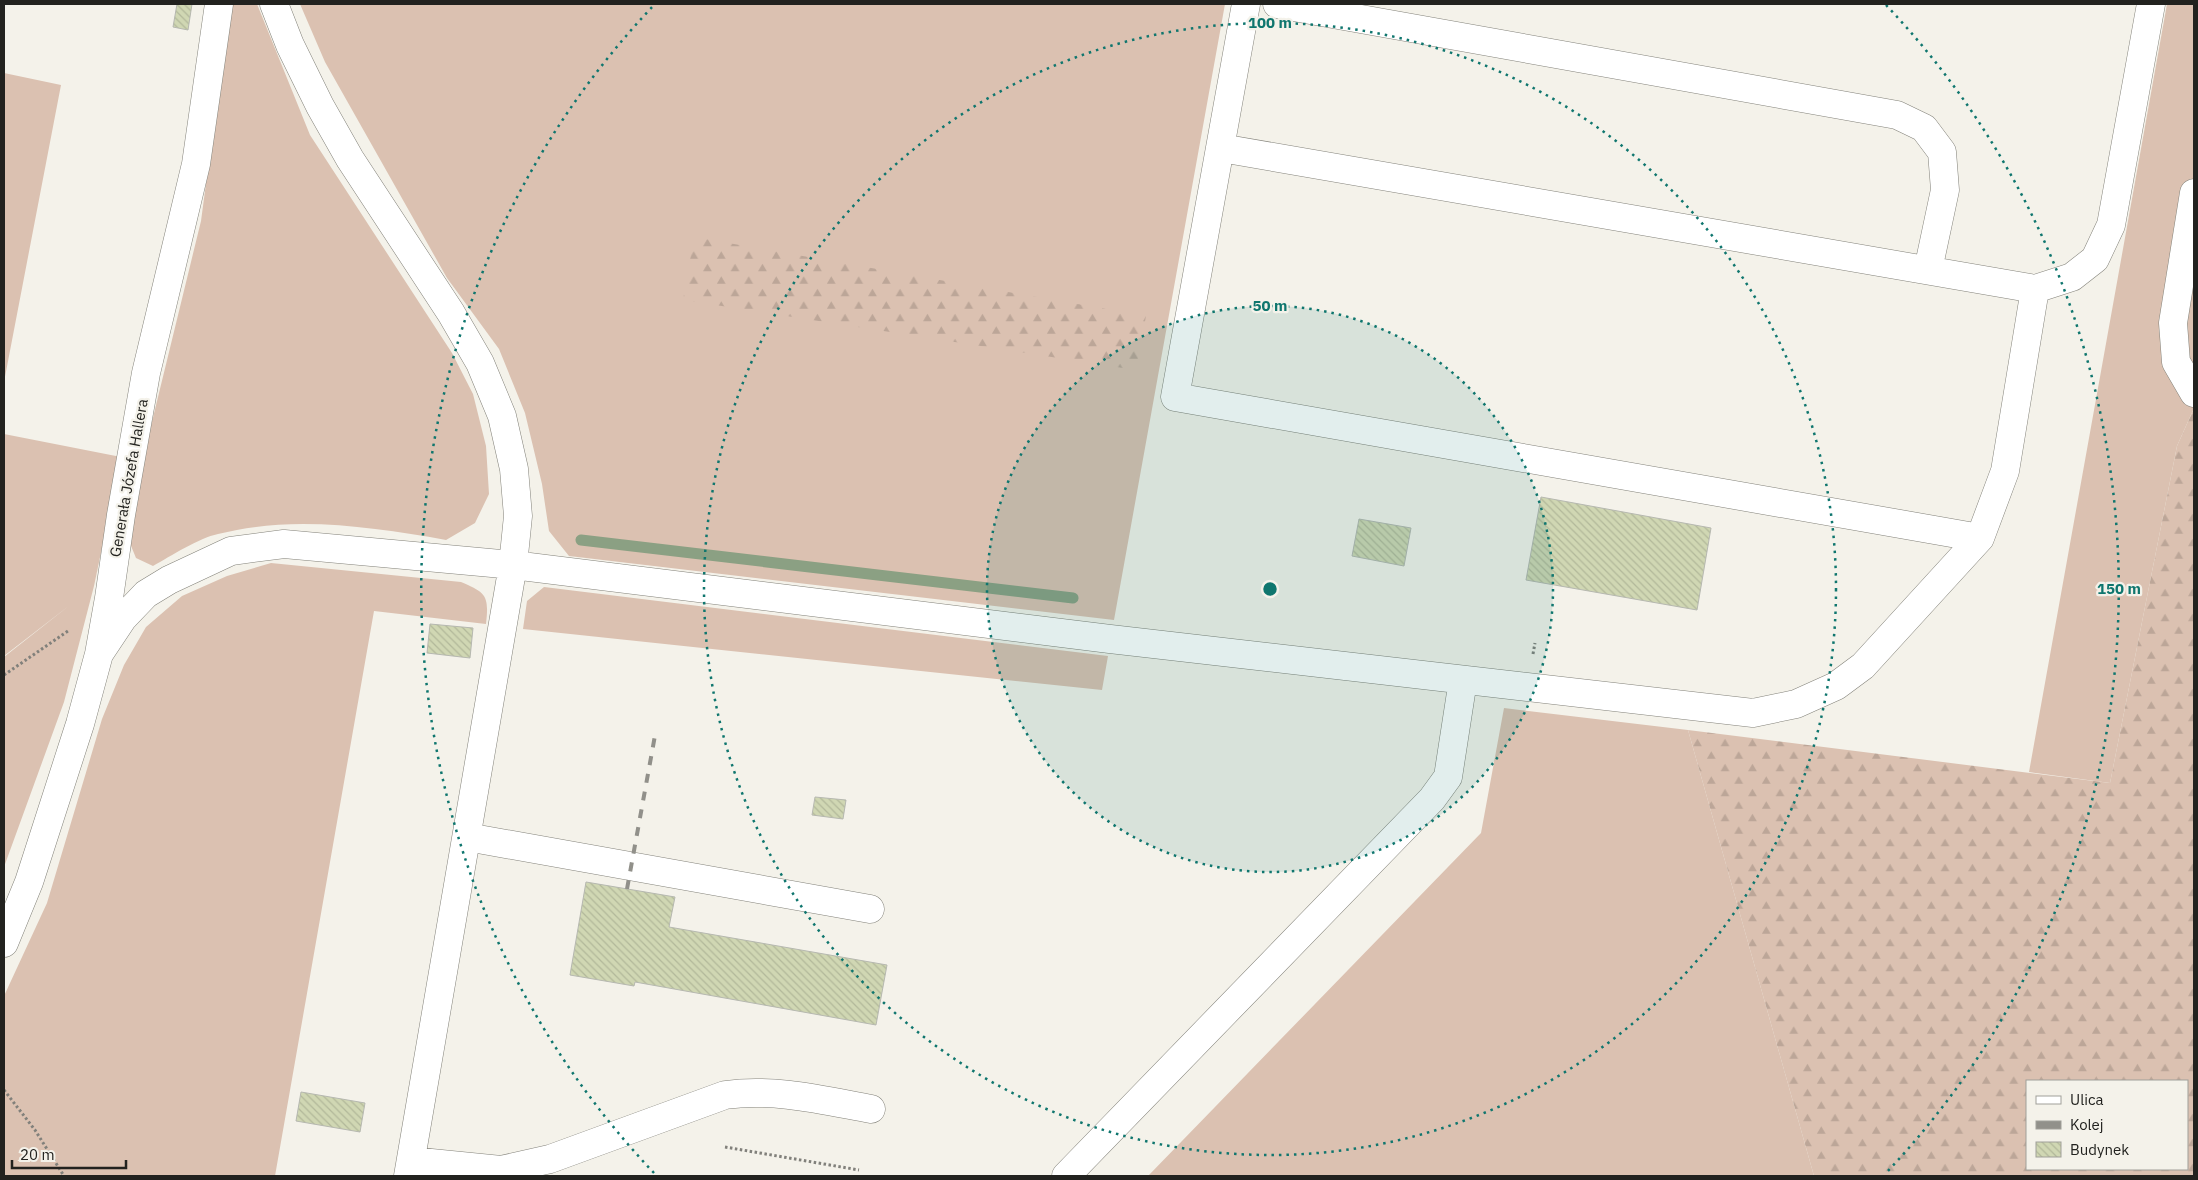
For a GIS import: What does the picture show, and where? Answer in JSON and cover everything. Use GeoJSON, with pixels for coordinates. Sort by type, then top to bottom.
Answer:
{"type":"FeatureCollection","features":[{"type":"Feature","properties":{"kind":"street","name":"Generała Józefa Hallera"},"geometry":{"type":"LineString","coordinates":[[4,944],[29,882],[80,724],[99,654],[110,598],[121,515],[146,373],[196,164],[219,4]]}},
{"type":"Feature","properties":{"kind":"street"},"geometry":{"type":"LineString","coordinates":[[274,4],[290,45],[320,106],[350,159],[451,313],[480,363],[502,416],[514,469],[518,516],[513,566],[410,1169],[500,1170],[550,1159],[725,1095],[749,1092],[794,1095],[871,1109]]}},
{"type":"Feature","properties":{"kind":"street"},"geometry":{"type":"LineString","coordinates":[[1246,4],[1175,397],[1980,538]]}},
{"type":"Feature","properties":{"kind":"street"},"geometry":{"type":"LineString","coordinates":[[1277,4],[1897,115],[1924,128],[1942,152],[1945,190],[1928,270]]}},
{"type":"Feature","properties":{"kind":"street"},"geometry":{"type":"LineString","coordinates":[[1221,148],[2035,288],[2072,277],[2095,259],[2111,225],[2151,4]]}},
{"type":"Feature","properties":{"kind":"street"},"geometry":{"type":"LineString","coordinates":[[2194,194],[2173,323],[2176,362],[2194,393]]}},
{"type":"Feature","properties":{"kind":"street"},"geometry":{"type":"LineString","coordinates":[[99,654],[123,618],[146,594],[169,580],[231,551],[284,544],[513,566],[1110,639],[1753,713],[1796,704],[1836,686],[1863,666],[1980,538],[2005,471],[2035,288]]}},
{"type":"Feature","properties":{"kind":"street"},"geometry":{"type":"LineString","coordinates":[[1066,1176],[1432,799],[1448,777],[1462,680]]}},
{"type":"Feature","properties":{"kind":"street"},"geometry":{"type":"LineString","coordinates":[[467,837],[870,909]]}},
{"type":"Feature","properties":{"kind":"path"},"geometry":{"type":"LineString","coordinates":[[4,675],[54,642],[110,598]]}},
{"type":"Feature","properties":{"kind":"path"},"geometry":{"type":"LineString","coordinates":[[4,1090],[35,1130],[64,1176]]}},
{"type":"Feature","properties":{"kind":"path"},"geometry":{"type":"LineString","coordinates":[[725,1147],[859,1170]]}},
{"type":"Feature","properties":{"kind":"green space"},"geometry":{"type":"Polygon","coordinates":[[[230,4],[257,4],[310,135],[452,353],[473,394],[486,446],[489,494],[475,523],[446,540],[361,527],[303,524],[274,525],[246,528],[210,536],[153,566],[136,558],[129,541],[148,438],[201,221],[230,4]]]}},
{"type":"Feature","properties":{"kind":"green space"},"geometry":{"type":"Polygon","coordinates":[[[300,4],[1225,4],[1114,620],[569,556],[549,531],[542,484],[525,413],[499,349],[447,278],[325,62],[300,4]]]}},
{"type":"Feature","properties":{"kind":"green space"},"geometry":{"type":"Polygon","coordinates":[[[2167,4],[2194,4],[2194,408],[2177,446],[2110,783],[2029,772],[2167,4]]]}},
{"type":"Feature","properties":{"kind":"green space"},"geometry":{"type":"Polygon","coordinates":[[[4,73],[61,85],[4,382],[4,73]]]}},
{"type":"Feature","properties":{"kind":"green space"},"geometry":{"type":"Polygon","coordinates":[[[694,237],[1146,316],[1136,370],[683,300],[694,237]]]}},
{"type":"Feature","properties":{"kind":"green space"},"geometry":{"type":"Polygon","coordinates":[[[2194,408],[2194,1176],[1814,1176],[1688,730],[2110,783],[2177,446],[2194,408]]]}},
{"type":"Feature","properties":{"kind":"green space"},"geometry":{"type":"Polygon","coordinates":[[[4,434],[121,457],[94,586],[64,702],[4,867],[4,657],[70,605],[4,656],[4,434]]]}},
{"type":"Feature","properties":{"kind":"green space"},"geometry":{"type":"Polygon","coordinates":[[[271,563],[461,582],[481,593],[487,607],[486,624],[374,611],[275,1176],[6,1176],[4,1175],[4,996],[47,903],[102,719],[124,665],[146,627],[182,596],[227,576],[271,563]]]}},
{"type":"Feature","properties":{"kind":"green space"},"geometry":{"type":"Polygon","coordinates":[[[544,587],[1108,656],[1102,690],[523,629],[527,601],[544,587]]]}},
{"type":"Feature","properties":{"kind":"green space"},"geometry":{"type":"Polygon","coordinates":[[[1504,708],[1688,730],[1814,1176],[1148,1176],[1481,833],[1504,708]]]}},
{"type":"Feature","properties":{"kind":"building"},"geometry":{"type":"Polygon","coordinates":[[[177,4],[192,4],[188,30],[173,27],[177,4]]]}},
{"type":"Feature","properties":{"kind":"building"},"geometry":{"type":"Polygon","coordinates":[[[1541,497],[1711,528],[1697,610],[1526,580],[1541,497]]]}},
{"type":"Feature","properties":{"kind":"building"},"geometry":{"type":"Polygon","coordinates":[[[1359,519],[1411,528],[1404,566],[1352,556],[1359,519]]]}},
{"type":"Feature","properties":{"kind":"building"},"geometry":{"type":"Polygon","coordinates":[[[430,624],[473,628],[470,658],[427,653],[430,624]]]}},
{"type":"Feature","properties":{"kind":"building"},"geometry":{"type":"Polygon","coordinates":[[[815,797],[846,800],[843,819],[812,815],[815,797]]]}},
{"type":"Feature","properties":{"kind":"building"},"geometry":{"type":"Polygon","coordinates":[[[586,882],[675,897],[669,927],[887,965],[876,1025],[635,982],[634,986],[570,975],[586,882]]]}},
{"type":"Feature","properties":{"kind":"building"},"geometry":{"type":"Polygon","coordinates":[[[301,1092],[365,1103],[360,1132],[296,1121],[301,1092]]]}},
{"type":"Feature","properties":{"kind":"waterway"},"geometry":{"type":"LineString","coordinates":[[581,540],[1073,598]]}},
{"type":"Feature","properties":{"kind":"railway"},"geometry":{"type":"LineString","coordinates":[[627,889],[656,730]]}}]}
